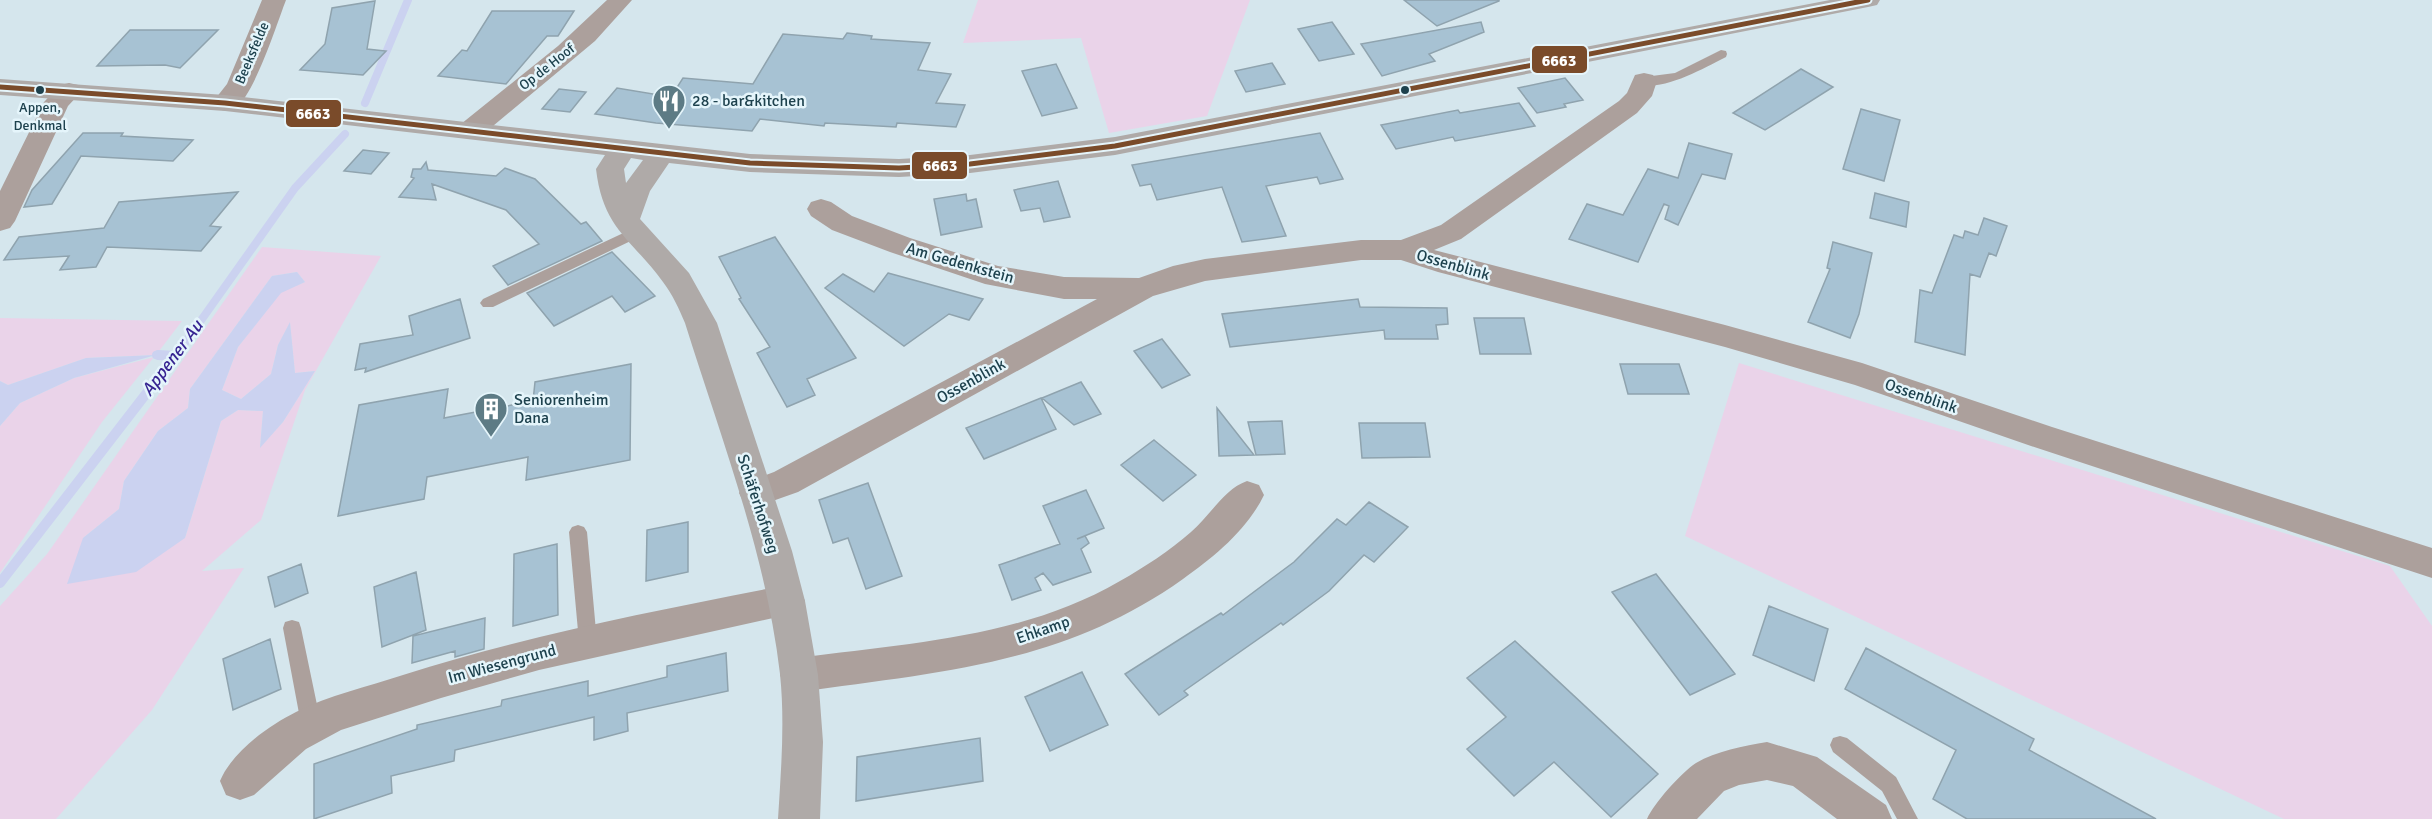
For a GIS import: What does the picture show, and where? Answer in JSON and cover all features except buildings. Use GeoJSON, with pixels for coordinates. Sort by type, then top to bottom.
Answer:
{"type":"FeatureCollection","features":[{"type":"Feature","properties":{"kind":"main road"},"geometry":{"type":"LineString","coordinates":[[0,87],[225,103],[750,163],[881,168],[970,164],[1046,156],[1184,134],[1868,0]]}},
{"type":"Feature","properties":{"kind":"main road","name":"Schäferhofweg"},"geometry":{"type":"LineString","coordinates":[[623,149],[610,169],[616,205],[630,226],[669,268],[693,304],[756,493],[787,601],[799,675],[803,742],[799,819]]}},
{"type":"Feature","properties":{"kind":"main road"},"geometry":{"type":"LineString","coordinates":[[630,226],[636,190],[661,154]]}},
{"type":"Feature","properties":{"kind":"street","name":"Beeksfelde"},"geometry":{"type":"LineString","coordinates":[[225,103],[239,86],[274,0]]}},
{"type":"Feature","properties":{"kind":"street","name":"Op de Hoof"},"geometry":{"type":"LineString","coordinates":[[471,130],[495,108],[599,26],[620,0]]}},
{"type":"Feature","properties":{"kind":"street","name":"Ossenblink"},"geometry":{"type":"LineString","coordinates":[[1403,250],[1451,232],[1628,108],[1639,96],[1644,81]]}},
{"type":"Feature","properties":{"kind":"street"},"geometry":{"type":"LineString","coordinates":[[0,221],[57,102],[69,91]]}},
{"type":"Feature","properties":{"kind":"street","name":"Am Gedenkstein"},"geometry":{"type":"LineString","coordinates":[[820,209],[842,223],[996,276],[1064,288],[1142,288]]}},
{"type":"Feature","properties":{"kind":"street","name":"Ossenblink"},"geometry":{"type":"LineString","coordinates":[[756,493],[786,482],[1142,288],[1205,270],[1362,250],[1403,250],[1438,262],[1725,336],[1862,375],[2043,437],[2432,563]]}},
{"type":"Feature","properties":{"kind":"street","name":"Ehkamp"},"geometry":{"type":"LineString","coordinates":[[799,675],[975,649],[1026,638],[1070,622],[1116,601],[1152,580],[1224,524],[1247,495]]}},
{"type":"Feature","properties":{"kind":"street","name":"Im Wiesengrund"},"geometry":{"type":"LineString","coordinates":[[240,781],[274,748],[311,724],[487,666],[588,642],[787,601]]}},
{"type":"Feature","properties":{"kind":"street"},"geometry":{"type":"LineString","coordinates":[[1668,819],[1710,777],[1738,766],[1767,761],[1803,770],[1871,819]]}},
{"type":"Feature","properties":{"kind":"lane","name":"Ossenblink"},"geometry":{"type":"LineString","coordinates":[[1644,81],[1678,77],[1721,54]]}},
{"type":"Feature","properties":{"kind":"lane"},"geometry":{"type":"LineString","coordinates":[[488,303],[630,226]]}},
{"type":"Feature","properties":{"kind":"lane"},"geometry":{"type":"LineString","coordinates":[[578,532],[588,642]]}},
{"type":"Feature","properties":{"kind":"lane"},"geometry":{"type":"LineString","coordinates":[[292,628],[311,724]]}},
{"type":"Feature","properties":{"kind":"lane"},"geometry":{"type":"LineString","coordinates":[[1840,745],[1889,784],[1908,819]]}},
{"type":"Feature","properties":{"kind":"shaded area"},"geometry":{"type":"Polygon","coordinates":[[[978,0],[1250,0],[1207,116],[1109,133],[1081,38],[963,43],[978,0]]]}},
{"type":"Feature","properties":{"kind":"shaded area"},"geometry":{"type":"Polygon","coordinates":[[[262,247],[381,256],[305,390],[261,520],[202,571],[244,568],[152,710],[56,819],[0,819],[0,606],[47,554],[262,247]],[[297,272],[272,276],[190,389],[188,408],[158,431],[124,481],[119,509],[83,538],[185,538],[221,421],[238,410],[263,411],[260,447],[283,422],[315,371],[295,373],[290,323],[278,345],[271,374],[241,399],[222,390],[238,347],[281,292],[305,282],[297,272]]]}},
{"type":"Feature","properties":{"kind":"shaded area"},"geometry":{"type":"Polygon","coordinates":[[[0,318],[182,321],[156,355],[86,358],[8,385],[0,381],[0,318]]]}},
{"type":"Feature","properties":{"kind":"shaded area"},"geometry":{"type":"Polygon","coordinates":[[[154,357],[102,422],[0,573],[0,426],[20,403],[74,378],[154,357]]]}},
{"type":"Feature","properties":{"kind":"shaded area"},"geometry":{"type":"Polygon","coordinates":[[[1739,363],[2390,566],[2432,626],[2432,819],[2284,819],[1685,536],[1739,363]]]}},
{"type":"Feature","properties":{"kind":"water"},"geometry":{"type":"Polygon","coordinates":[[[297,272],[305,282],[281,293],[238,347],[222,390],[241,399],[271,374],[278,345],[290,322],[295,373],[315,371],[283,422],[260,448],[263,411],[238,410],[221,421],[185,538],[136,572],[67,584],[83,538],[119,509],[124,481],[158,431],[188,408],[190,389],[272,276],[297,272]]]}},
{"type":"Feature","properties":{"kind":"water"},"geometry":{"type":"Polygon","coordinates":[[[156,355],[74,378],[20,403],[0,426],[0,381],[8,385],[86,358],[156,355]]]}},
{"type":"Feature","properties":{"kind":"waterway","name":"Appener Au"},"geometry":{"type":"LineString","coordinates":[[365,103],[408,0]]}},
{"type":"Feature","properties":{"kind":"waterway","name":"Appener Au"},"geometry":{"type":"LineString","coordinates":[[175,357],[295,188],[345,134]]}},
{"type":"Feature","properties":{"kind":"waterway","name":"Appener Au"},"geometry":{"type":"LineString","coordinates":[[156,355],[175,356],[158,355]]}},
{"type":"Feature","properties":{"kind":"waterway","name":"Appener Au"},"geometry":{"type":"LineString","coordinates":[[0,583],[176,355]]}},
{"type":"Feature","properties":{"kind":"transit line","name":"6663"},"geometry":{"type":"LineString","coordinates":[[0,87],[225,103],[750,163],[899,168],[970,164],[1115,146],[1868,0]]}},
{"type":"Feature","properties":{"kind":"place","name":"Appen, Denkmal"},"geometry":{"type":"Point","coordinates":[40,90]}},
{"type":"Feature","properties":{"kind":"place","name":"28 - bar&kitchen"},"geometry":{"type":"Point","coordinates":[669,130]}},
{"type":"Feature","properties":{"kind":"place","name":"Seniorenheim Dana"},"geometry":{"type":"Point","coordinates":[491,438]}}]}
